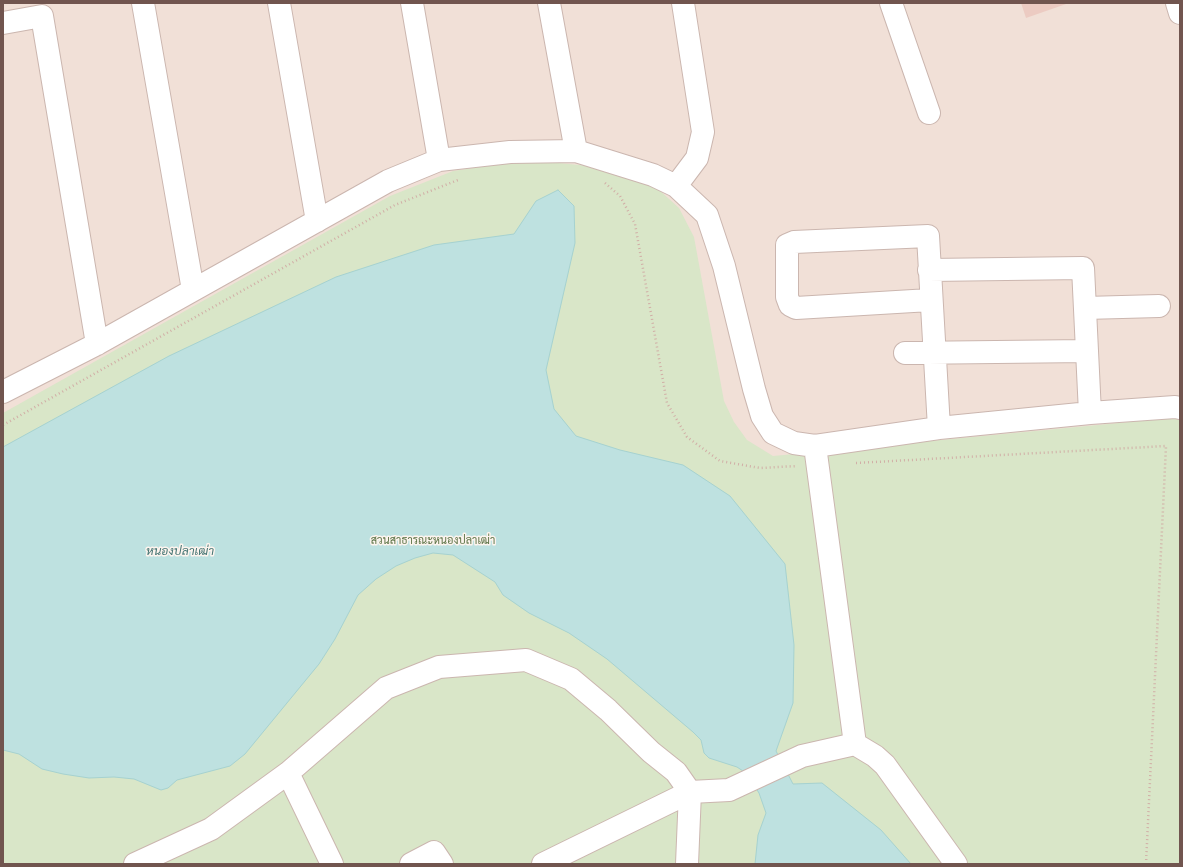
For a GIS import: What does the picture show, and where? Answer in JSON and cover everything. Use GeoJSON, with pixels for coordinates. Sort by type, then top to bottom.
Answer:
{"type":"FeatureCollection","features":[{"type":"Feature","properties":{"kind":"street"},"geometry":{"type":"LineString","coordinates":[[143,3],[193,290]]}},
{"type":"Feature","properties":{"kind":"street"},"geometry":{"type":"LineString","coordinates":[[279,3],[317,221]]}},
{"type":"Feature","properties":{"kind":"street"},"geometry":{"type":"LineString","coordinates":[[412,3],[439,160]]}},
{"type":"Feature","properties":{"kind":"street"},"geometry":{"type":"LineString","coordinates":[[549,3],[576,151]]}},
{"type":"Feature","properties":{"kind":"street"},"geometry":{"type":"LineString","coordinates":[[676,186],[697,158],[703,132],[683,3]]}},
{"type":"Feature","properties":{"kind":"street"},"geometry":{"type":"LineString","coordinates":[[891,3],[929,114]]}},
{"type":"Feature","properties":{"kind":"street"},"geometry":{"type":"LineString","coordinates":[[1177,3],[1180,13]]}},
{"type":"Feature","properties":{"kind":"street"},"geometry":{"type":"LineString","coordinates":[[3,23],[42,16],[97,344]]}},
{"type":"Feature","properties":{"kind":"street"},"geometry":{"type":"LineString","coordinates":[[3,392],[97,344],[388,181],[439,160],[510,152],[576,151],[653,175],[676,186],[707,216],[724,266],[762,416],[773,433],[815,455],[939,428],[1090,413],[1180,408]]}},
{"type":"Feature","properties":{"kind":"street"},"geometry":{"type":"LineString","coordinates":[[930,300],[796,308],[790,305],[787,297],[787,245],[794,242],[928,236],[930,300],[939,428]]}},
{"type":"Feature","properties":{"kind":"street"},"geometry":{"type":"LineString","coordinates":[[929,270],[1083,268],[1090,413]]}},
{"type":"Feature","properties":{"kind":"street"},"geometry":{"type":"LineString","coordinates":[[1085,308],[1159,306]]}},
{"type":"Feature","properties":{"kind":"street"},"geometry":{"type":"LineString","coordinates":[[905,353],[1087,351]]}},
{"type":"Feature","properties":{"kind":"street"},"geometry":{"type":"LineString","coordinates":[[815,455],[854,744]]}},
{"type":"Feature","properties":{"kind":"street"},"geometry":{"type":"LineString","coordinates":[[135,864],[211,829],[288,774],[386,688],[439,667],[526,660],[571,679],[608,710],[652,752],[676,772],[690,792],[686,864]]}},
{"type":"Feature","properties":{"kind":"street"},"geometry":{"type":"LineString","coordinates":[[543,864],[690,792],[729,790],[802,756],[854,744],[875,756],[885,766],[956,864]]}},
{"type":"Feature","properties":{"kind":"street"},"geometry":{"type":"LineString","coordinates":[[288,774],[332,864]]}},
{"type":"Feature","properties":{"kind":"street"},"geometry":{"type":"LineString","coordinates":[[411,864],[434,852],[442,864]]}},
{"type":"Feature","properties":{"kind":"path"},"geometry":{"type":"LineString","coordinates":[[3,425],[395,205],[458,180],[465,179]]}},
{"type":"Feature","properties":{"kind":"path"},"geometry":{"type":"LineString","coordinates":[[601,179],[620,196],[635,224],[667,403],[687,437],[720,461],[760,468],[815,455]]}},
{"type":"Feature","properties":{"kind":"path"},"geometry":{"type":"LineString","coordinates":[[848,464],[1166,446],[1146,864]]}},
{"type":"Feature","properties":{"kind":"shaded area","name":"สวนสาธารณะหนองปลาเฒ่า"},"geometry":{"type":"Polygon","coordinates":[[[3,3],[1180,3],[1180,864],[3,864],[3,3]]]}},
{"type":"Feature","properties":{"kind":"green space","name":"สวนสาธารณะหนองปลาเฒ่า"},"geometry":{"type":"Polygon","coordinates":[[[528,160],[600,167],[658,189],[679,208],[694,237],[724,401],[734,422],[747,440],[773,456],[1171,418],[1180,420],[1180,864],[3,864],[3,413],[390,196],[453,171],[528,160]]]}},
{"type":"Feature","properties":{"kind":"water","name":"หนองปลาเฒ่า"},"geometry":{"type":"Polygon","coordinates":[[[558,190],[574,206],[575,243],[546,370],[554,409],[576,436],[620,450],[683,465],[730,496],[785,564],[794,645],[793,703],[776,751],[793,784],[822,783],[881,830],[911,864],[755,864],[758,835],[766,813],[759,793],[746,773],[737,767],[709,758],[704,753],[701,740],[693,732],[607,659],[569,633],[529,613],[503,595],[495,582],[453,555],[433,553],[415,558],[396,566],[376,579],[358,595],[335,639],[319,664],[245,754],[230,766],[177,780],[168,788],[161,790],[134,779],[114,777],[89,778],[42,769],[19,754],[3,750],[3,447],[169,356],[336,277],[434,245],[514,234],[536,201],[558,190]]]}},
{"type":"Feature","properties":{"kind":"building"},"geometry":{"type":"Polygon","coordinates":[[[1021,3],[1069,3],[1026,18],[1021,3]]]}}]}
